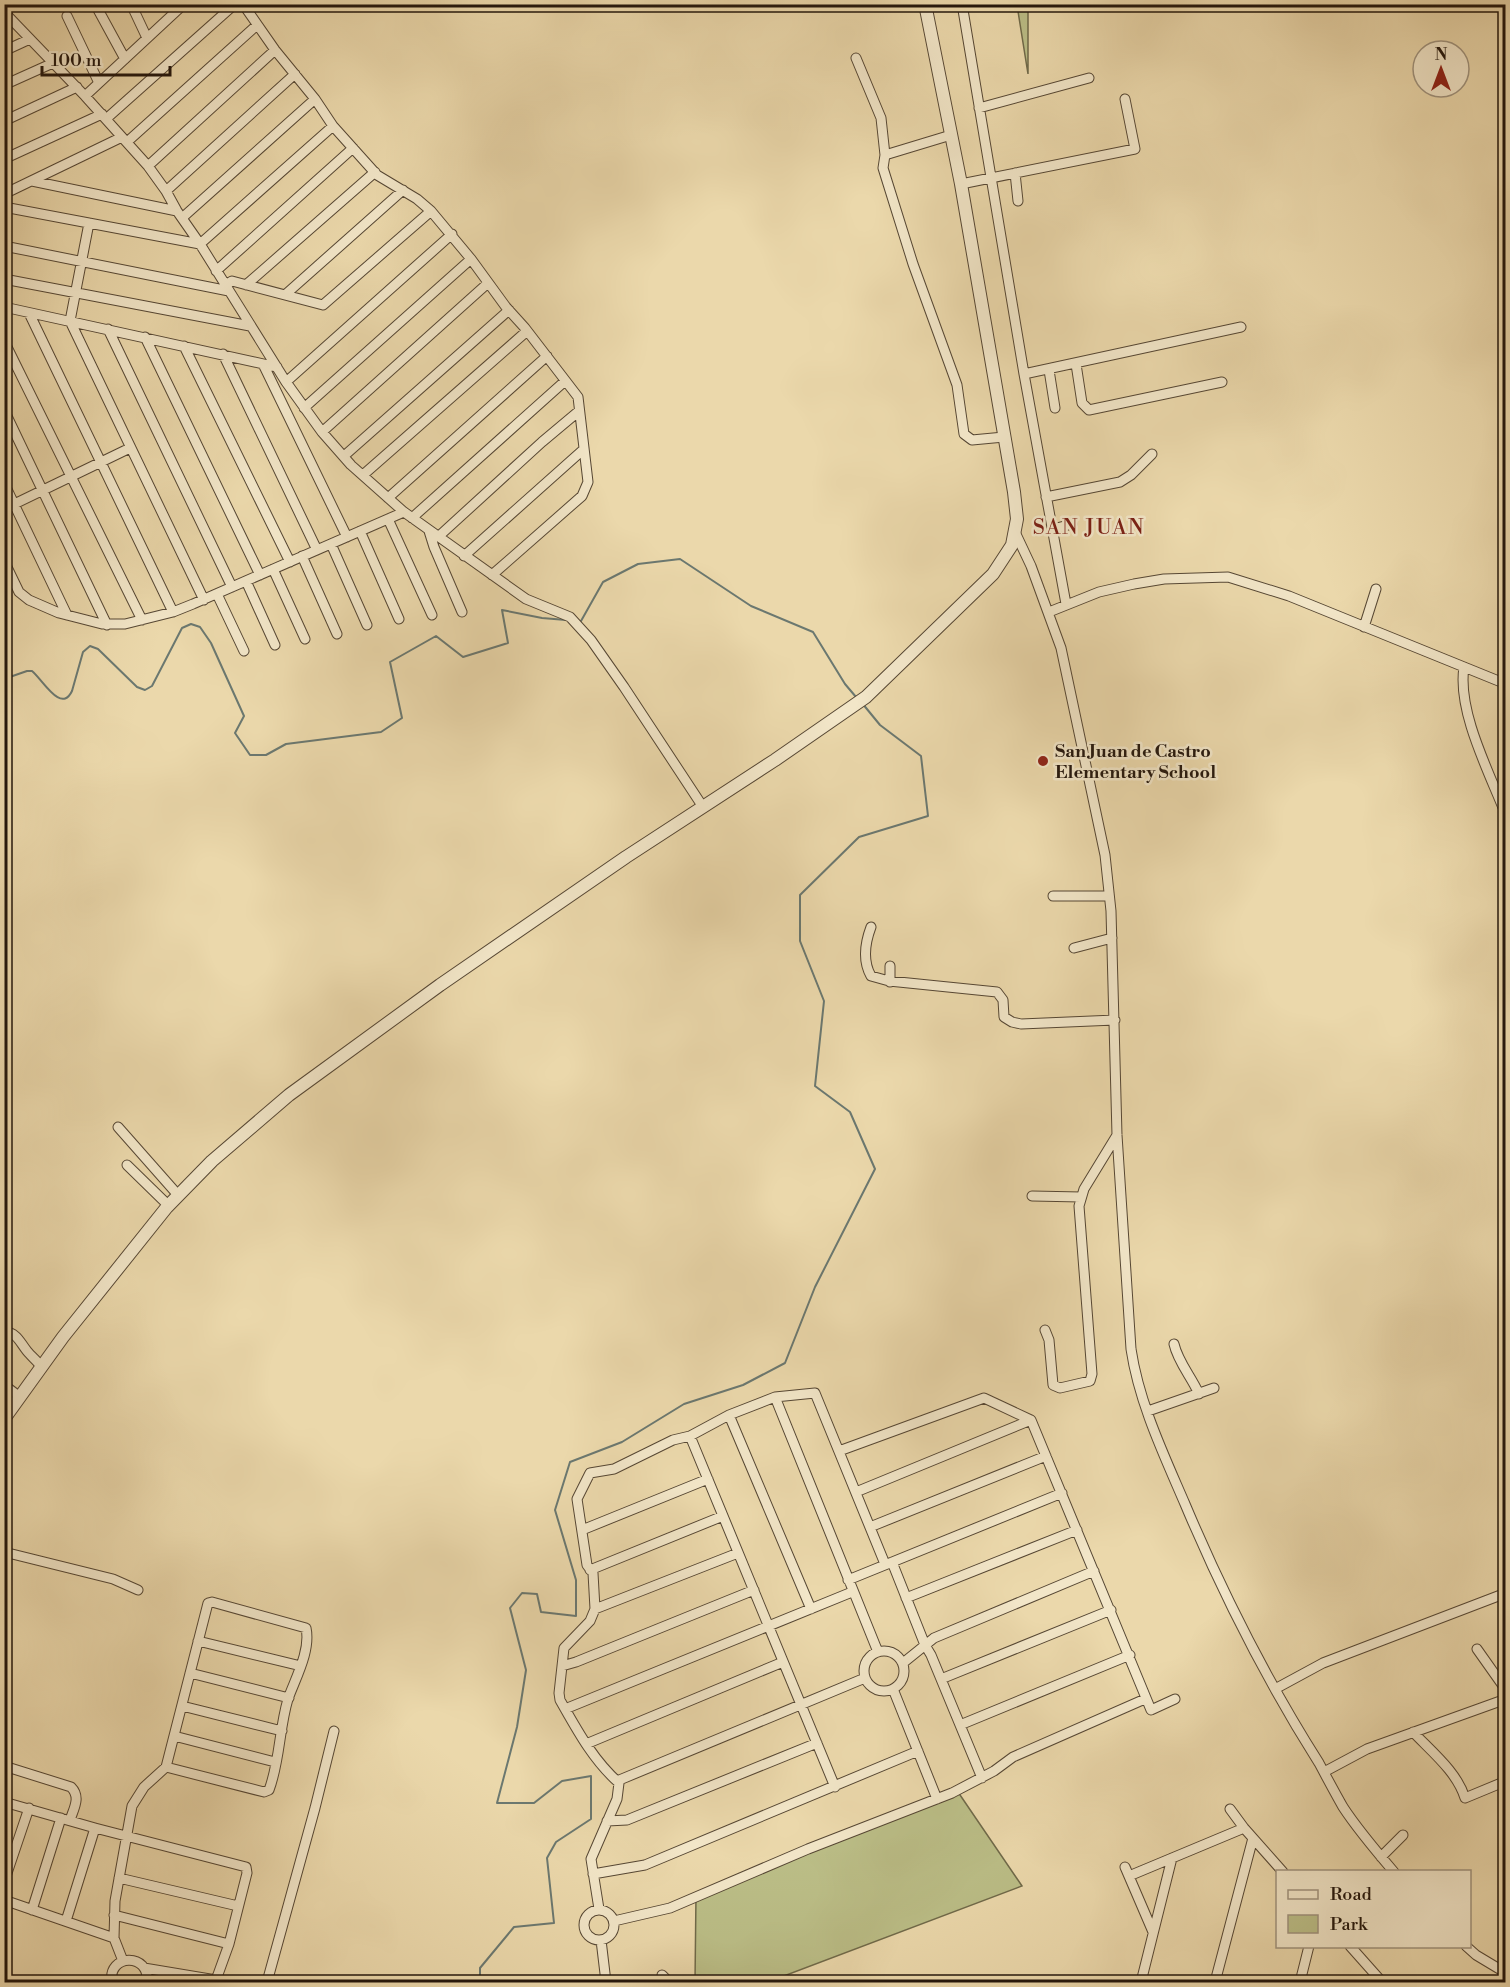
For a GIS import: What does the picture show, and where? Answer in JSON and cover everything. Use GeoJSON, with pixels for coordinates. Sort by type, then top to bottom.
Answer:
{"type":"FeatureCollection","features":[{"type":"Feature","properties":{"kind":"street"},"geometry":{"type":"LineString","coordinates":[[95,4],[125,59]]}},
{"type":"Feature","properties":{"kind":"street"},"geometry":{"type":"LineString","coordinates":[[131,4],[147,38]]}},
{"type":"Feature","properties":{"kind":"street"},"geometry":{"type":"LineString","coordinates":[[166,4],[172,15]]}},
{"type":"Feature","properties":{"kind":"street"},"geometry":{"type":"LineString","coordinates":[[85,96],[184,4]]}},
{"type":"Feature","properties":{"kind":"street"},"geometry":{"type":"LineString","coordinates":[[4,159],[104,116],[235,4]]}},
{"type":"Feature","properties":{"kind":"street"},"geometry":{"type":"LineString","coordinates":[[243,4],[333,126],[375,172],[431,211],[452,234],[578,398],[588,482],[582,496],[492,576]]}},
{"type":"Feature","properties":{"kind":"street"},"geometry":{"type":"LineString","coordinates":[[4,1419],[41,1366],[142,1236],[212,1161],[289,1095],[440,985],[626,857],[852,708],[993,574],[1012,545],[1017,519],[1015,501],[961,184],[925,4]]}},
{"type":"Feature","properties":{"kind":"street"},"geometry":{"type":"LineString","coordinates":[[962,4],[990,178],[1066,604]]}},
{"type":"Feature","properties":{"kind":"street"},"geometry":{"type":"LineString","coordinates":[[5,14],[77,87],[148,166],[166,190],[286,382],[322,432],[363,475],[429,531],[526,599],[570,617],[591,640],[703,807]]}},
{"type":"Feature","properties":{"kind":"street"},"geometry":{"type":"LineString","coordinates":[[67,16],[99,82]]}},
{"type":"Feature","properties":{"kind":"street"},"geometry":{"type":"LineString","coordinates":[[4,194],[125,139],[257,25]]}},
{"type":"Feature","properties":{"kind":"street"},"geometry":{"type":"LineString","coordinates":[[4,51],[30,39]]}},
{"type":"Feature","properties":{"kind":"street"},"geometry":{"type":"LineString","coordinates":[[148,166],[275,50]]}},
{"type":"Feature","properties":{"kind":"street"},"geometry":{"type":"LineString","coordinates":[[856,58],[881,118],[885,155],[883,168],[913,264],[957,385],[964,434],[972,440],[1004,437]]}},
{"type":"Feature","properties":{"kind":"street"},"geometry":{"type":"LineString","coordinates":[[4,85],[53,63]]}},
{"type":"Feature","properties":{"kind":"street"},"geometry":{"type":"LineString","coordinates":[[166,190],[295,74]]}},
{"type":"Feature","properties":{"kind":"street"},"geometry":{"type":"LineString","coordinates":[[979,108],[1089,78]]}},
{"type":"Feature","properties":{"kind":"street"},"geometry":{"type":"LineString","coordinates":[[4,121],[77,87]]}},
{"type":"Feature","properties":{"kind":"street"},"geometry":{"type":"LineString","coordinates":[[179,214],[315,99]]}},
{"type":"Feature","properties":{"kind":"street"},"geometry":{"type":"LineString","coordinates":[[961,184],[1135,149],[1125,99]]}},
{"type":"Feature","properties":{"kind":"street"},"geometry":{"type":"LineString","coordinates":[[200,244],[333,126]]}},
{"type":"Feature","properties":{"kind":"street"},"geometry":{"type":"LineString","coordinates":[[885,155],[951,135]]}},
{"type":"Feature","properties":{"kind":"street"},"geometry":{"type":"LineString","coordinates":[[216,271],[352,148]]}},
{"type":"Feature","properties":{"kind":"street"},"geometry":{"type":"LineString","coordinates":[[246,285],[375,172]]}},
{"type":"Feature","properties":{"kind":"street"},"geometry":{"type":"LineString","coordinates":[[1014,173],[1018,201]]}},
{"type":"Feature","properties":{"kind":"street"},"geometry":{"type":"LineString","coordinates":[[32,181],[179,214]]}},
{"type":"Feature","properties":{"kind":"street"},"geometry":{"type":"LineString","coordinates":[[285,294],[403,190]]}},
{"type":"Feature","properties":{"kind":"street"},"geometry":{"type":"LineString","coordinates":[[4,207],[200,244]]}},
{"type":"Feature","properties":{"kind":"street"},"geometry":{"type":"LineString","coordinates":[[227,288],[232,281],[323,305],[431,211]]}},
{"type":"Feature","properties":{"kind":"street"},"geometry":{"type":"LineString","coordinates":[[89,223],[70,321],[204,600]]}},
{"type":"Feature","properties":{"kind":"street"},"geometry":{"type":"LineString","coordinates":[[286,382],[452,234]]}},
{"type":"Feature","properties":{"kind":"street"},"geometry":{"type":"LineString","coordinates":[[4,246],[227,288]]}},
{"type":"Feature","properties":{"kind":"street"},"geometry":{"type":"LineString","coordinates":[[304,408],[471,259]]}},
{"type":"Feature","properties":{"kind":"street"},"geometry":{"type":"LineString","coordinates":[[4,279],[250,326]]}},
{"type":"Feature","properties":{"kind":"street"},"geometry":{"type":"LineString","coordinates":[[322,432],[488,283]]}},
{"type":"Feature","properties":{"kind":"street"},"geometry":{"type":"LineString","coordinates":[[4,307],[277,367]]}},
{"type":"Feature","properties":{"kind":"street"},"geometry":{"type":"LineString","coordinates":[[344,456],[509,310]]}},
{"type":"Feature","properties":{"kind":"street"},"geometry":{"type":"LineString","coordinates":[[29,313],[174,612]]}},
{"type":"Feature","properties":{"kind":"street"},"geometry":{"type":"LineString","coordinates":[[1024,374],[1241,327]]}},
{"type":"Feature","properties":{"kind":"street"},"geometry":{"type":"LineString","coordinates":[[108,329],[232,587]]}},
{"type":"Feature","properties":{"kind":"street"},"geometry":{"type":"LineString","coordinates":[[363,475],[527,331]]}},
{"type":"Feature","properties":{"kind":"street"},"geometry":{"type":"LineString","coordinates":[[146,337],[260,575]]}},
{"type":"Feature","properties":{"kind":"street"},"geometry":{"type":"LineString","coordinates":[[4,341],[142,620]]}},
{"type":"Feature","properties":{"kind":"street"},"geometry":{"type":"LineString","coordinates":[[184,346],[290,562]]}},
{"type":"Feature","properties":{"kind":"street"},"geometry":{"type":"LineString","coordinates":[[223,354],[317,550]]}},
{"type":"Feature","properties":{"kind":"street"},"geometry":{"type":"LineString","coordinates":[[388,498],[547,356]]}},
{"type":"Feature","properties":{"kind":"street"},"geometry":{"type":"LineString","coordinates":[[263,364],[347,537]]}},
{"type":"Feature","properties":{"kind":"street"},"geometry":{"type":"LineString","coordinates":[[1076,364],[1082,403],[1089,410],[1222,382]]}},
{"type":"Feature","properties":{"kind":"street"},"geometry":{"type":"LineString","coordinates":[[1049,370],[1055,408]]}},
{"type":"Feature","properties":{"kind":"street"},"geometry":{"type":"LineString","coordinates":[[4,561],[19,592],[28,600],[67,615],[107,625],[125,624],[174,612],[388,519],[408,515],[565,381]]}},
{"type":"Feature","properties":{"kind":"street"},"geometry":{"type":"LineString","coordinates":[[4,410],[107,625]]}},
{"type":"Feature","properties":{"kind":"street"},"geometry":{"type":"LineString","coordinates":[[438,537],[579,411]]}},
{"type":"Feature","properties":{"kind":"street"},"geometry":{"type":"LineString","coordinates":[[4,509],[130,448]]}},
{"type":"Feature","properties":{"kind":"street"},"geometry":{"type":"LineString","coordinates":[[464,556],[584,449]]}},
{"type":"Feature","properties":{"kind":"street"},"geometry":{"type":"LineString","coordinates":[[1046,497],[1120,482],[1131,475],[1152,454]]}},
{"type":"Feature","properties":{"kind":"street"},"geometry":{"type":"LineString","coordinates":[[4,483],[67,615]]}},
{"type":"Feature","properties":{"kind":"street"},"geometry":{"type":"LineString","coordinates":[[388,519],[432,615]]}},
{"type":"Feature","properties":{"kind":"street"},"geometry":{"type":"LineString","coordinates":[[1053,529],[1072,524]]}},
{"type":"Feature","properties":{"kind":"street"},"geometry":{"type":"LineString","coordinates":[[360,531],[399,619]]}},
{"type":"Feature","properties":{"kind":"street"},"geometry":{"type":"LineString","coordinates":[[429,531],[462,612]]}},
{"type":"Feature","properties":{"kind":"street"},"geometry":{"type":"LineString","coordinates":[[1015,532],[1031,566],[1061,648],[1104,855],[1112,938],[1117,1135],[1131,1349],[1148,1411],[1213,1568],[1275,1689],[1344,1808],[1392,1870]]}},
{"type":"Feature","properties":{"kind":"street"},"geometry":{"type":"LineString","coordinates":[[331,544],[367,625]]}},
{"type":"Feature","properties":{"kind":"street"},"geometry":{"type":"LineString","coordinates":[[303,556],[337,634]]}},
{"type":"Feature","properties":{"kind":"street"},"geometry":{"type":"LineString","coordinates":[[273,569],[305,639]]}},
{"type":"Feature","properties":{"kind":"street"},"geometry":{"type":"LineString","coordinates":[[1049,612],[1099,592],[1134,584],[1164,579],[1228,578],[1289,596],[1506,684]]}},
{"type":"Feature","properties":{"kind":"street"},"geometry":{"type":"LineString","coordinates":[[246,581],[275,645]]}},
{"type":"Feature","properties":{"kind":"street"},"geometry":{"type":"LineString","coordinates":[[1364,627],[1376,589]]}},
{"type":"Feature","properties":{"kind":"street"},"geometry":{"type":"LineString","coordinates":[[217,594],[244,651]]}},
{"type":"Feature","properties":{"kind":"street"},"geometry":{"type":"LineString","coordinates":[[1464,667],[1462,688],[1469,721],[1506,814]]}},
{"type":"Feature","properties":{"kind":"street"},"geometry":{"type":"LineString","coordinates":[[1053,896],[1109,896]]}},
{"type":"Feature","properties":{"kind":"street"},"geometry":{"type":"LineString","coordinates":[[871,927],[866,940],[865,956],[871,976],[890,982],[997,992],[1003,1000],[1004,1017],[1021,1024],[1115,1020]]}},
{"type":"Feature","properties":{"kind":"street"},"geometry":{"type":"LineString","coordinates":[[1074,948],[1112,938]]}},
{"type":"Feature","properties":{"kind":"street"},"geometry":{"type":"LineString","coordinates":[[890,966],[890,982]]}},
{"type":"Feature","properties":{"kind":"street"},"geometry":{"type":"LineString","coordinates":[[118,1127],[178,1195]]}},
{"type":"Feature","properties":{"kind":"street"},"geometry":{"type":"LineString","coordinates":[[1045,1330],[1048,1336],[1053,1385],[1060,1388],[1090,1381],[1092,1374],[1079,1213],[1081,1197],[1087,1183],[1117,1135]]}},
{"type":"Feature","properties":{"kind":"street"},"geometry":{"type":"LineString","coordinates":[[127,1164],[169,1206]]}},
{"type":"Feature","properties":{"kind":"street"},"geometry":{"type":"LineString","coordinates":[[1032,1196],[1081,1197]]}},
{"type":"Feature","properties":{"kind":"street"},"geometry":{"type":"LineString","coordinates":[[4,1330],[14,1333],[25,1350],[41,1366]]}},
{"type":"Feature","properties":{"kind":"street"},"geometry":{"type":"LineString","coordinates":[[1174,1344],[1176,1353],[1199,1394]]}},
{"type":"Feature","properties":{"kind":"street"},"geometry":{"type":"LineString","coordinates":[[4,1385],[20,1396]]}},
{"type":"Feature","properties":{"kind":"street"},"geometry":{"type":"LineString","coordinates":[[1148,1411],[1214,1388]]}},
{"type":"Feature","properties":{"kind":"street"},"geometry":{"type":"LineString","coordinates":[[599,1909],[591,1859],[617,1799],[619,1783],[602,1767],[586,1744],[560,1700],[559,1693],[564,1648],[590,1621],[595,1609],[593,1573],[587,1565],[577,1499],[590,1473],[614,1469],[673,1440],[690,1436],[729,1415],[775,1397],[815,1393],[870,1527],[906,1598],[982,1778]]}},
{"type":"Feature","properties":{"kind":"street"},"geometry":{"type":"LineString","coordinates":[[775,1397],[878,1652]]}},
{"type":"Feature","properties":{"kind":"street"},"geometry":{"type":"LineString","coordinates":[[839,1451],[984,1398],[1031,1420],[1130,1655],[1145,1699],[1151,1710],[1175,1700]]}},
{"type":"Feature","properties":{"kind":"street"},"geometry":{"type":"LineString","coordinates":[[729,1415],[811,1609]]}},
{"type":"Feature","properties":{"kind":"street"},"geometry":{"type":"LineString","coordinates":[[856,1492],[1031,1420]]}},
{"type":"Feature","properties":{"kind":"street"},"geometry":{"type":"LineString","coordinates":[[690,1436],[835,1787]]}},
{"type":"Feature","properties":{"kind":"street"},"geometry":{"type":"LineString","coordinates":[[870,1527],[1046,1456]]}},
{"type":"Feature","properties":{"kind":"street"},"geometry":{"type":"LineString","coordinates":[[582,1530],[708,1479]]}},
{"type":"Feature","properties":{"kind":"street"},"geometry":{"type":"LineString","coordinates":[[848,1580],[1062,1493]]}},
{"type":"Feature","properties":{"kind":"street"},"geometry":{"type":"LineString","coordinates":[[590,1570],[723,1516]]}},
{"type":"Feature","properties":{"kind":"street"},"geometry":{"type":"LineString","coordinates":[[906,1598],[1077,1530]]}},
{"type":"Feature","properties":{"kind":"street"},"geometry":{"type":"LineString","coordinates":[[4,1552],[113,1579],[138,1590]]}},
{"type":"Feature","properties":{"kind":"street"},"geometry":{"type":"LineString","coordinates":[[595,1609],[738,1552]]}},
{"type":"Feature","properties":{"kind":"street"},"geometry":{"type":"LineString","coordinates":[[903,1663],[934,1638],[1094,1571]]}},
{"type":"Feature","properties":{"kind":"street"},"geometry":{"type":"LineString","coordinates":[[562,1666],[754,1590]]}},
{"type":"Feature","properties":{"kind":"street"},"geometry":{"type":"LineString","coordinates":[[565,1709],[852,1592]]}},
{"type":"Feature","properties":{"kind":"street"},"geometry":{"type":"LineString","coordinates":[[1275,1689],[1323,1663],[1506,1593]]}},
{"type":"Feature","properties":{"kind":"street"},"geometry":{"type":"LineString","coordinates":[[123,1961],[114,1938],[114,1915],[132,1806],[144,1786],[166,1767],[208,1603],[213,1602],[306,1628],[301,1666],[289,1698],[270,1789],[264,1792],[166,1767]]}},
{"type":"Feature","properties":{"kind":"street"},"geometry":{"type":"LineString","coordinates":[[941,1679],[1111,1611]]}},
{"type":"Feature","properties":{"kind":"street"},"geometry":{"type":"LineString","coordinates":[[198,1641],[301,1666]]}},
{"type":"Feature","properties":{"kind":"street"},"geometry":{"type":"LineString","coordinates":[[1477,1648],[1506,1690]]}},
{"type":"Feature","properties":{"kind":"street"},"geometry":{"type":"LineString","coordinates":[[878,1652],[894,1653],[903,1663],[904,1676],[901,1682],[894,1689],[884,1692],[871,1687],[865,1678],[866,1663],[869,1657],[878,1652]]}},
{"type":"Feature","properties":{"kind":"street"},"geometry":{"type":"LineString","coordinates":[[960,1725],[1130,1655]]}},
{"type":"Feature","properties":{"kind":"street"},"geometry":{"type":"LineString","coordinates":[[586,1744],[783,1662]]}},
{"type":"Feature","properties":{"kind":"street"},"geometry":{"type":"LineString","coordinates":[[190,1673],[289,1698]]}},
{"type":"Feature","properties":{"kind":"street"},"geometry":{"type":"LineString","coordinates":[[617,1781],[865,1678]]}},
{"type":"Feature","properties":{"kind":"street"},"geometry":{"type":"LineString","coordinates":[[894,1689],[937,1799]]}},
{"type":"Feature","properties":{"kind":"street"},"geometry":{"type":"LineString","coordinates":[[614,1921],[670,1908],[808,1849],[937,1799],[982,1778],[1013,1756],[1145,1699]]}},
{"type":"Feature","properties":{"kind":"street"},"geometry":{"type":"LineString","coordinates":[[1324,1772],[1367,1749],[1506,1699]]}},
{"type":"Feature","properties":{"kind":"street"},"geometry":{"type":"LineString","coordinates":[[182,1706],[282,1731]]}},
{"type":"Feature","properties":{"kind":"street"},"geometry":{"type":"LineString","coordinates":[[267,1983],[334,1731]]}},
{"type":"Feature","properties":{"kind":"street"},"geometry":{"type":"LineString","coordinates":[[1413,1732],[1455,1778],[1466,1798],[1506,1781]]}},
{"type":"Feature","properties":{"kind":"street"},"geometry":{"type":"LineString","coordinates":[[174,1736],[275,1762]]}},
{"type":"Feature","properties":{"kind":"street"},"geometry":{"type":"LineString","coordinates":[[607,1821],[627,1820],[647,1813],[817,1743]]}},
{"type":"Feature","properties":{"kind":"street"},"geometry":{"type":"LineString","coordinates":[[593,1874],[645,1865],[918,1751]]}},
{"type":"Feature","properties":{"kind":"street"},"geometry":{"type":"LineString","coordinates":[[4,1766],[71,1786],[76,1793],[77,1799],[66,1819],[32,1910]]}},
{"type":"Feature","properties":{"kind":"street"},"geometry":{"type":"LineString","coordinates":[[4,1802],[127,1837],[244,1866],[247,1872],[229,1944],[220,1973],[215,1981],[144,1968]]}},
{"type":"Feature","properties":{"kind":"street"},"geometry":{"type":"LineString","coordinates":[[4,1882],[29,1808]]}},
{"type":"Feature","properties":{"kind":"street"},"geometry":{"type":"LineString","coordinates":[[1230,1809],[1281,1870]]}},
{"type":"Feature","properties":{"kind":"street"},"geometry":{"type":"LineString","coordinates":[[66,1921],[95,1828]]}},
{"type":"Feature","properties":{"kind":"street"},"geometry":{"type":"LineString","coordinates":[[1153,1932],[1127,1871],[1172,1858],[1244,1828]]}},
{"type":"Feature","properties":{"kind":"street"},"geometry":{"type":"LineString","coordinates":[[1381,1857],[1403,1835]]}},
{"type":"Feature","properties":{"kind":"street"},"geometry":{"type":"LineString","coordinates":[[1215,1983],[1253,1838]]}},
{"type":"Feature","properties":{"kind":"street"},"geometry":{"type":"LineString","coordinates":[[1141,1983],[1172,1858]]}},
{"type":"Feature","properties":{"kind":"street"},"geometry":{"type":"LineString","coordinates":[[119,1878],[238,1906]]}},
{"type":"Feature","properties":{"kind":"street"},"geometry":{"type":"LineString","coordinates":[[4,1900],[114,1938]]}},
{"type":"Feature","properties":{"kind":"street"},"geometry":{"type":"LineString","coordinates":[[599,1909],[609,1912],[614,1921],[614,1931],[610,1936],[596,1940],[588,1935],[584,1926],[586,1916],[599,1909]]}},
{"type":"Feature","properties":{"kind":"street"},"geometry":{"type":"LineString","coordinates":[[114,1915],[229,1944]]}},
{"type":"Feature","properties":{"kind":"street"},"geometry":{"type":"LineString","coordinates":[[601,1940],[606,1983]]}},
{"type":"Feature","properties":{"kind":"street"},"geometry":{"type":"LineString","coordinates":[[1300,1983],[1309,1948]]}},
{"type":"Feature","properties":{"kind":"street"},"geometry":{"type":"LineString","coordinates":[[1351,1948],[1382,1983]]}},
{"type":"Feature","properties":{"kind":"street"},"geometry":{"type":"LineString","coordinates":[[1468,1948],[1506,1973]]}},
{"type":"Feature","properties":{"kind":"street"},"geometry":{"type":"LineString","coordinates":[[112,1983],[113,1971],[117,1964],[132,1960],[140,1963],[144,1968],[148,1976],[147,1983]]}},
{"type":"Feature","properties":{"kind":"street"},"geometry":{"type":"LineString","coordinates":[[662,1975],[669,1983]]}},
{"type":"Feature","properties":{"kind":"green space"},"geometry":{"type":"Polygon","coordinates":[[[1017,5],[1028,5],[1028,74],[1017,5]]]}},
{"type":"Feature","properties":{"kind":"green space"},"geometry":{"type":"Polygon","coordinates":[[[958,1792],[1022,1886],[768,1982],[695,1982],[696,1895],[958,1792]]]}},
{"type":"Feature","properties":{"kind":"waterway"},"geometry":{"type":"LineString","coordinates":[[578,621],[581,621],[603,582],[638,564],[680,559],[751,606],[813,632],[845,684],[856,697]]}},
{"type":"Feature","properties":{"kind":"waterway"},"geometry":{"type":"LineString","coordinates":[[4,679],[32,671],[52,693],[63,699],[68,697],[72,691],[83,652],[90,646],[98,649],[137,687],[145,690],[152,686],[182,628],[191,624],[200,627],[211,643],[244,716],[235,733],[250,755],[266,755],[286,744],[381,732],[402,718],[390,662],[436,636],[463,657],[508,643],[502,610],[566,620]]}},
{"type":"Feature","properties":{"kind":"waterway"},"geometry":{"type":"LineString","coordinates":[[480,1982],[480,1968],[514,1927],[554,1923],[547,1858],[556,1842],[591,1819],[591,1776],[562,1781],[534,1803],[497,1803],[517,1727],[526,1670],[510,1608],[522,1593],[537,1594],[541,1612],[576,1616],[576,1580],[555,1510],[570,1462],[622,1442],[684,1404],[743,1385],[785,1363],[815,1287],[875,1169],[850,1112],[815,1086],[824,1001],[800,941],[800,895],[859,837],[928,816],[921,756],[880,725],[862,703]]}},
{"type":"Feature","properties":{"kind":"waterway"},"geometry":{"type":"LineString","coordinates":[[4,722],[4,729]]}},
{"type":"Feature","properties":{"kind":"place","name":"San Juan de Castro Elementary School"},"geometry":{"type":"Point","coordinates":[1043,761]}},
{"type":"Feature","properties":{"kind":"district","name":"SAN JUAN"},"geometry":{"type":"Point","coordinates":[1089,528]}}]}
